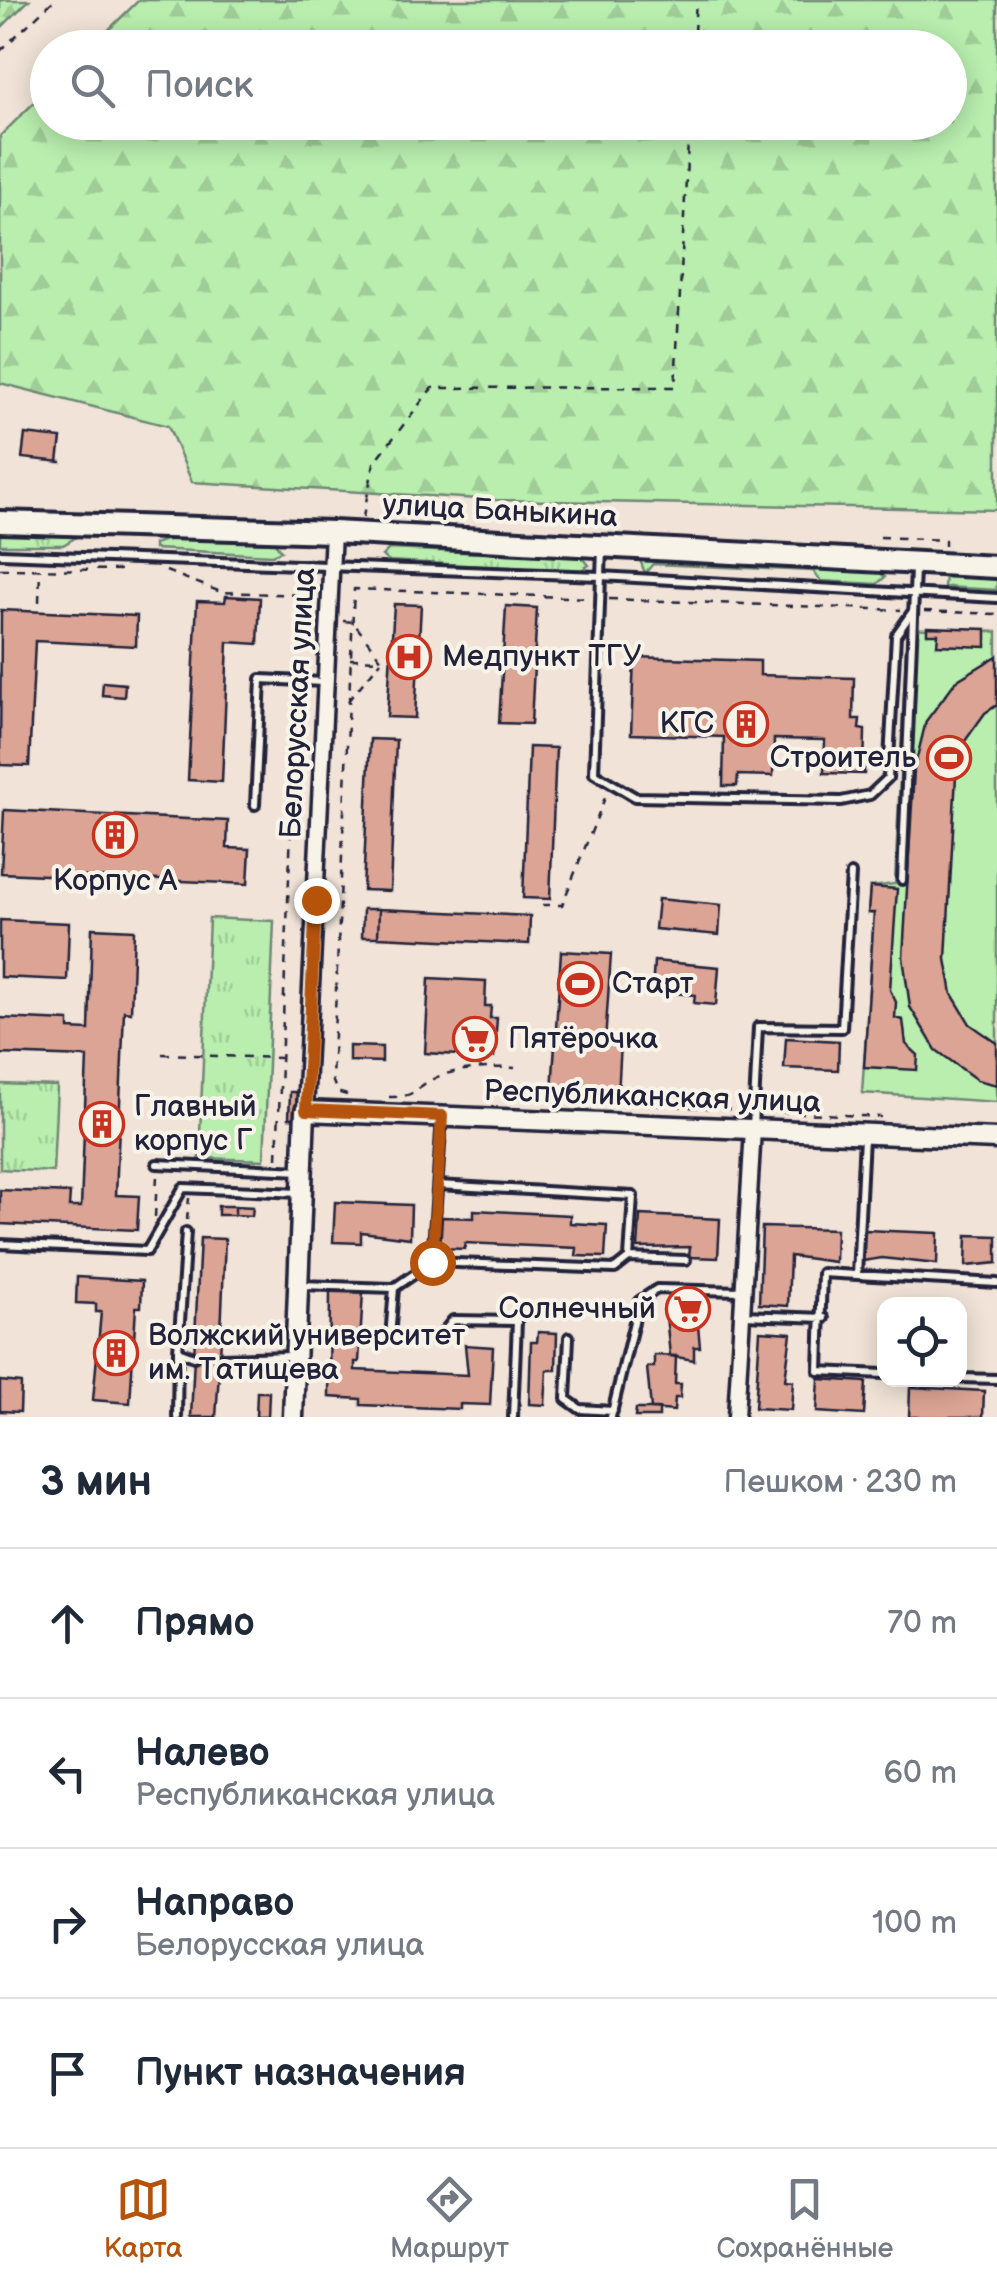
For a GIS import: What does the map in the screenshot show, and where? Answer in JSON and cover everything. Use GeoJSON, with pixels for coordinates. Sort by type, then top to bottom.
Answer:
{"type":"FeatureCollection","features":[{"type":"Feature","properties":{"kind":"main road","name":"улица Баныкина"},"geometry":{"type":"LineString","coordinates":[[0,522],[334,532],[997,566]]}},
{"type":"Feature","properties":{"kind":"street","name":"Белорусская улица"},"geometry":{"type":"LineString","coordinates":[[292,1417],[334,532]]}},
{"type":"Feature","properties":{"kind":"street","name":"Республиканская улица"},"geometry":{"type":"LineString","coordinates":[[306,1110],[997,1139]]}},
{"type":"Feature","properties":{"kind":"street"},"geometry":{"type":"LineString","coordinates":[[736,1417],[752,1129]]}},
{"type":"Feature","properties":{"kind":"lane"},"geometry":{"type":"LineString","coordinates":[[602,547],[594,773],[635,797],[841,802],[870,795],[888,778],[896,635],[913,610]]}},
{"type":"Feature","properties":{"kind":"lane"},"geometry":{"type":"LineString","coordinates":[[0,554],[600,576],[997,598]]}},
{"type":"Feature","properties":{"kind":"lane"},"geometry":{"type":"LineString","coordinates":[[902,880],[916,562]]}},
{"type":"Feature","properties":{"kind":"lane"},"geometry":{"type":"LineString","coordinates":[[255,805],[261,679],[326,682]]}},
{"type":"Feature","properties":{"kind":"lane"},"geometry":{"type":"LineString","coordinates":[[752,1129],[758,1026],[842,1028],[851,874]]}},
{"type":"Feature","properties":{"kind":"lane"},"geometry":{"type":"LineString","coordinates":[[432,1262],[442,1116]]}},
{"type":"Feature","properties":{"kind":"lane"},"geometry":{"type":"LineString","coordinates":[[857,1275],[864,1134]]}},
{"type":"Feature","properties":{"kind":"lane"},"geometry":{"type":"LineString","coordinates":[[158,1164],[302,1171]]}},
{"type":"Feature","properties":{"kind":"lane"},"geometry":{"type":"LineString","coordinates":[[298,1284],[394,1288],[432,1262],[615,1269],[625,1266],[629,1258],[633,1196],[438,1185]]}},
{"type":"Feature","properties":{"kind":"lane"},"geometry":{"type":"LineString","coordinates":[[0,1244],[147,1251],[184,1188],[301,1193]]}},
{"type":"Feature","properties":{"kind":"lane"},"geometry":{"type":"LineString","coordinates":[[178,1417],[186,1232]]}},
{"type":"Feature","properties":{"kind":"lane"},"geometry":{"type":"LineString","coordinates":[[629,1258],[686,1260]]}},
{"type":"Feature","properties":{"kind":"lane"},"geometry":{"type":"LineString","coordinates":[[877,1374],[819,1371],[824,1318],[822,1273],[997,1283]]}},
{"type":"Feature","properties":{"kind":"lane"},"geometry":{"type":"LineString","coordinates":[[394,1288],[390,1338],[438,1340],[453,1320],[517,1321],[513,1417]]}},
{"type":"Feature","properties":{"kind":"lane"},"geometry":{"type":"LineString","coordinates":[[570,1337],[566,1399],[580,1409],[612,1414],[640,1301],[657,1289],[743,1291]]}},
{"type":"Feature","properties":{"kind":"lane"},"geometry":{"type":"LineString","coordinates":[[742,1315],[824,1318]]}},
{"type":"Feature","properties":{"kind":"lane"},"geometry":{"type":"LineString","coordinates":[[178,1351],[194,1357]]}},
{"type":"Feature","properties":{"kind":"lane"},"geometry":{"type":"LineString","coordinates":[[220,1358],[295,1356]]}},
{"type":"Feature","properties":{"kind":"lane"},"geometry":{"type":"LineString","coordinates":[[967,1378],[997,1379]]}},
{"type":"Feature","properties":{"kind":"path"},"geometry":{"type":"LineString","coordinates":[[0,51],[54,0]]}},
{"type":"Feature","properties":{"kind":"path"},"geometry":{"type":"LineString","coordinates":[[695,30],[696,0]]}},
{"type":"Feature","properties":{"kind":"path"},"geometry":{"type":"LineString","coordinates":[[359,534],[374,464],[432,388],[675,387],[688,140]]}},
{"type":"Feature","properties":{"kind":"path"},"geometry":{"type":"LineString","coordinates":[[0,569],[128,570]]}},
{"type":"Feature","properties":{"kind":"path"},"geometry":{"type":"LineString","coordinates":[[39,602],[40,569]]}},
{"type":"Feature","properties":{"kind":"path"},"geometry":{"type":"LineString","coordinates":[[164,571],[221,592],[302,595],[276,1169]]}},
{"type":"Feature","properties":{"kind":"path"},"geometry":{"type":"LineString","coordinates":[[354,1098],[337,1092],[332,1079],[354,589],[997,614]]}},
{"type":"Feature","properties":{"kind":"path"},"geometry":{"type":"LineString","coordinates":[[353,622],[382,660]]}},
{"type":"Feature","properties":{"kind":"path"},"geometry":{"type":"LineString","coordinates":[[350,659],[382,660]]}},
{"type":"Feature","properties":{"kind":"path"},"geometry":{"type":"LineString","coordinates":[[348,701],[382,660]]}},
{"type":"Feature","properties":{"kind":"path"},"geometry":{"type":"LineString","coordinates":[[542,906],[562,905],[611,783]]}},
{"type":"Feature","properties":{"kind":"path"},"geometry":{"type":"LineString","coordinates":[[162,1054],[282,1058]]}},
{"type":"Feature","properties":{"kind":"path"},"geometry":{"type":"LineString","coordinates":[[374,1098],[412,1097],[433,1079],[494,1067],[515,1068]]}},
{"type":"Feature","properties":{"kind":"path"},"geometry":{"type":"LineString","coordinates":[[186,1232],[190,1188]]}},
{"type":"Feature","properties":{"kind":"green space"},"geometry":{"type":"Polygon","coordinates":[[[0,0],[29,0],[0,29],[0,0]]]}},
{"type":"Feature","properties":{"kind":"green space"},"geometry":{"type":"Polygon","coordinates":[[[139,0],[997,0],[997,510],[496,500],[192,482],[168,426],[0,383],[0,136],[30,107],[30,140],[967,140],[967,30],[108,30],[139,0]]]}},
{"type":"Feature","properties":{"kind":"green space"},"geometry":{"type":"Polygon","coordinates":[[[0,534],[80,535],[63,545],[0,545],[0,534]]]}},
{"type":"Feature","properties":{"kind":"green space"},"geometry":{"type":"Polygon","coordinates":[[[170,538],[275,543],[281,551],[272,555],[154,549],[154,544],[170,538]]]}},
{"type":"Feature","properties":{"kind":"green space"},"geometry":{"type":"Polygon","coordinates":[[[389,549],[582,557],[589,565],[580,571],[388,561],[382,556],[389,549]]]}},
{"type":"Feature","properties":{"kind":"green space"},"geometry":{"type":"Polygon","coordinates":[[[640,560],[879,572],[885,577],[877,584],[821,581],[813,571],[653,564],[645,573],[640,560]]]}},
{"type":"Feature","properties":{"kind":"green space"},"geometry":{"type":"Polygon","coordinates":[[[945,575],[997,577],[997,590],[944,587],[945,575]]]}},
{"type":"Feature","properties":{"kind":"green space","name":"Строитель"},"geometry":{"type":"Polygon","coordinates":[[[907,628],[997,632],[997,1102],[862,1093],[874,914],[868,913],[870,887],[895,884],[907,628]]]}},
{"type":"Feature","properties":{"kind":"green space"},"geometry":{"type":"Polygon","coordinates":[[[209,918],[274,921],[264,1160],[199,1158],[209,918]]]}},
{"type":"Feature","properties":{"kind":"green space"},"geometry":{"type":"Polygon","coordinates":[[[0,1084],[57,1086],[53,1172],[0,1169],[0,1084]]]}},
{"type":"Feature","properties":{"kind":"building"},"geometry":{"type":"Polygon","coordinates":[[[25,434],[61,438],[58,462],[22,458],[25,434]]]}},
{"type":"Feature","properties":{"kind":"building"},"geometry":{"type":"Polygon","coordinates":[[[226,596],[260,598],[258,644],[228,642],[222,782],[188,780],[197,601],[225,602],[226,596]]]}},
{"type":"Feature","properties":{"kind":"building"},"geometry":{"type":"Polygon","coordinates":[[[394,604],[421,605],[415,718],[387,717],[394,604]]]}},
{"type":"Feature","properties":{"kind":"building"},"geometry":{"type":"Polygon","coordinates":[[[506,606],[537,608],[531,724],[499,723],[506,606]]]}},
{"type":"Feature","properties":{"kind":"building"},"geometry":{"type":"Polygon","coordinates":[[[1,610],[137,616],[136,646],[35,641],[29,766],[0,765],[1,610]]]}},
{"type":"Feature","properties":{"kind":"building"},"geometry":{"type":"Polygon","coordinates":[[[927,627],[986,629],[986,647],[937,645],[938,634],[927,634],[927,627]]]}},
{"type":"Feature","properties":{"kind":"building"},"geometry":{"type":"Polygon","coordinates":[[[997,656],[997,705],[985,713],[965,741],[956,775],[946,959],[952,994],[970,1024],[997,1043],[997,1085],[977,1080],[936,1050],[910,1007],[903,957],[914,770],[926,721],[956,681],[997,656]]]}},
{"type":"Feature","properties":{"kind":"building","name":"КГС"},"geometry":{"type":"Polygon","coordinates":[[[634,657],[760,661],[760,675],[854,678],[853,719],[860,719],[859,729],[865,730],[864,774],[824,773],[825,740],[774,739],[773,776],[738,775],[737,786],[723,786],[724,737],[631,734],[634,657]]]}},
{"type":"Feature","properties":{"kind":"building"},"geometry":{"type":"Polygon","coordinates":[[[103,682],[125,684],[124,697],[102,695],[103,682]]]}},
{"type":"Feature","properties":{"kind":"building"},"geometry":{"type":"Polygon","coordinates":[[[370,739],[396,740],[390,891],[363,890],[370,739]]]}},
{"type":"Feature","properties":{"kind":"building"},"geometry":{"type":"Polygon","coordinates":[[[529,747],[556,748],[550,899],[523,898],[529,747]]]}},
{"type":"Feature","properties":{"kind":"building","name":"Корпус А"},"geometry":{"type":"Polygon","coordinates":[[[4,810],[228,821],[227,848],[250,849],[248,884],[1,873],[4,810]]]}},
{"type":"Feature","properties":{"kind":"building"},"geometry":{"type":"Polygon","coordinates":[[[870,887],[897,889],[890,990],[896,1002],[895,1018],[903,1020],[906,1044],[918,1055],[917,1070],[864,1067],[874,913],[868,913],[870,887]]]}},
{"type":"Feature","properties":{"kind":"building"},"geometry":{"type":"Polygon","coordinates":[[[658,899],[721,905],[719,935],[655,929],[658,899]]]}},
{"type":"Feature","properties":{"kind":"building"},"geometry":{"type":"Polygon","coordinates":[[[363,909],[379,909],[378,937],[362,937],[363,909]]]}},
{"type":"Feature","properties":{"kind":"building"},"geometry":{"type":"Polygon","coordinates":[[[379,909],[530,916],[529,944],[378,937],[379,909]]]}},
{"type":"Feature","properties":{"kind":"building"},"geometry":{"type":"Polygon","coordinates":[[[0,920],[69,923],[67,980],[0,977],[0,920]]]}},
{"type":"Feature","properties":{"kind":"building","name":"Главный корпус Г"},"geometry":{"type":"Polygon","coordinates":[[[92,928],[134,930],[131,1012],[124,1011],[116,1195],[139,1196],[137,1230],[0,1224],[0,1190],[70,1193],[69,1207],[81,1207],[87,1057],[0,1054],[0,1018],[69,1021],[69,1029],[89,1030],[92,928]]]}},
{"type":"Feature","properties":{"kind":"building"},"geometry":{"type":"Polygon","coordinates":[[[561,951],[611,954],[605,1042],[621,1043],[618,1095],[552,1091],[561,951]]]}},
{"type":"Feature","properties":{"kind":"building"},"geometry":{"type":"Polygon","coordinates":[[[654,961],[719,967],[716,1005],[694,1003],[695,995],[652,991],[654,961]]]}},
{"type":"Feature","properties":{"kind":"building"},"geometry":{"type":"Polygon","coordinates":[[[429,978],[486,981],[485,1006],[491,1006],[490,1018],[497,1018],[494,1057],[425,1053],[429,978]]]}},
{"type":"Feature","properties":{"kind":"building"},"geometry":{"type":"Polygon","coordinates":[[[786,1038],[839,1041],[838,1070],[784,1068],[786,1038]]]}},
{"type":"Feature","properties":{"kind":"building"},"geometry":{"type":"Polygon","coordinates":[[[349,1046],[382,1047],[382,1062],[349,1061],[349,1046]]]}},
{"type":"Feature","properties":{"kind":"building"},"geometry":{"type":"Polygon","coordinates":[[[290,1092],[302,1092],[301,1119],[289,1118],[290,1092]]]}},
{"type":"Feature","properties":{"kind":"building"},"geometry":{"type":"Polygon","coordinates":[[[335,1202],[411,1205],[410,1238],[361,1232],[361,1243],[333,1242],[335,1202]]]}},
{"type":"Feature","properties":{"kind":"building"},"geometry":{"type":"Polygon","coordinates":[[[218,1206],[235,1206],[235,1215],[218,1215],[218,1206]]]}},
{"type":"Feature","properties":{"kind":"building"},"geometry":{"type":"Polygon","coordinates":[[[235,1206],[253,1207],[252,1216],[235,1215],[235,1206]]]}},
{"type":"Feature","properties":{"kind":"building"},"geometry":{"type":"Polygon","coordinates":[[[474,1210],[570,1215],[570,1223],[607,1225],[605,1257],[576,1256],[577,1248],[465,1243],[465,1249],[440,1248],[442,1217],[474,1218],[474,1210]]]}},
{"type":"Feature","properties":{"kind":"building"},"geometry":{"type":"Polygon","coordinates":[[[640,1215],[720,1219],[718,1258],[689,1257],[690,1247],[638,1248],[640,1215]]]}},
{"type":"Feature","properties":{"kind":"building"},"geometry":{"type":"Polygon","coordinates":[[[762,1227],[836,1229],[835,1262],[790,1256],[788,1306],[759,1304],[762,1227]]]}},
{"type":"Feature","properties":{"kind":"building"},"geometry":{"type":"Polygon","coordinates":[[[864,1230],[938,1233],[937,1264],[882,1258],[863,1261],[864,1230]]]}},
{"type":"Feature","properties":{"kind":"building"},"geometry":{"type":"Polygon","coordinates":[[[967,1235],[997,1236],[997,1263],[966,1266],[967,1235]]]}},
{"type":"Feature","properties":{"kind":"building"},"geometry":{"type":"Polygon","coordinates":[[[200,1238],[225,1239],[220,1358],[194,1357],[200,1238]]]}},
{"type":"Feature","properties":{"kind":"building","name":"Волжский университет им. Татищева"},"geometry":{"type":"Polygon","coordinates":[[[77,1277],[142,1281],[141,1307],[136,1307],[130,1403],[93,1400],[101,1312],[96,1312],[96,1304],[76,1303],[77,1277]]]}},
{"type":"Feature","properties":{"kind":"building"},"geometry":{"type":"Polygon","coordinates":[[[330,1289],[363,1291],[359,1362],[355,1362],[355,1370],[468,1375],[465,1345],[493,1347],[490,1405],[460,1404],[460,1409],[361,1405],[361,1399],[329,1397],[330,1289]]]}},
{"type":"Feature","properties":{"kind":"building"},"geometry":{"type":"Polygon","coordinates":[[[674,1304],[696,1304],[700,1347],[694,1347],[694,1360],[670,1356],[666,1315],[673,1316],[674,1304]]]}},
{"type":"Feature","properties":{"kind":"building"},"geometry":{"type":"Polygon","coordinates":[[[760,1331],[791,1333],[785,1380],[793,1381],[791,1410],[755,1408],[760,1331]]]}},
{"type":"Feature","properties":{"kind":"building"},"geometry":{"type":"Polygon","coordinates":[[[538,1332],[557,1333],[556,1370],[547,1370],[545,1405],[529,1404],[531,1342],[537,1342],[538,1332]]]}},
{"type":"Feature","properties":{"kind":"building"},"geometry":{"type":"Polygon","coordinates":[[[654,1355],[676,1356],[675,1384],[681,1384],[674,1411],[651,1409],[647,1367],[654,1367],[654,1355]]]}},
{"type":"Feature","properties":{"kind":"building"},"geometry":{"type":"Polygon","coordinates":[[[194,1357],[220,1358],[216,1417],[191,1417],[194,1357]]]}},
{"type":"Feature","properties":{"kind":"building"},"geometry":{"type":"Polygon","coordinates":[[[819,1379],[866,1382],[864,1415],[817,1412],[819,1379]]]}},
{"type":"Feature","properties":{"kind":"building"},"geometry":{"type":"Polygon","coordinates":[[[0,1381],[21,1383],[20,1412],[0,1411],[0,1381]]]}},
{"type":"Feature","properties":{"kind":"building"},"geometry":{"type":"Polygon","coordinates":[[[910,1387],[984,1391],[983,1417],[909,1417],[910,1387]]]}},
{"type":"Feature","properties":{"kind":"building"},"geometry":{"type":"Polygon","coordinates":[[[257,1392],[269,1392],[268,1417],[256,1417],[257,1392]]]}},
{"type":"Feature","properties":{"kind":"building"},"geometry":{"type":"Polygon","coordinates":[[[636,1409],[659,1409],[659,1417],[635,1417],[636,1409]]]}},
{"type":"Feature","properties":{"kind":"place","name":"Медпункт ТГУ"},"geometry":{"type":"Point","coordinates":[409,657]}},
{"type":"Feature","properties":{"kind":"place","name":"КГС"},"geometry":{"type":"Point","coordinates":[746,724]}},
{"type":"Feature","properties":{"kind":"place","name":"Строитель"},"geometry":{"type":"Point","coordinates":[949,758]}},
{"type":"Feature","properties":{"kind":"place","name":"Корпус А"},"geometry":{"type":"Point","coordinates":[115,835]}},
{"type":"Feature","properties":{"kind":"place","name":"Старт"},"geometry":{"type":"Point","coordinates":[580,984]}},
{"type":"Feature","properties":{"kind":"place","name":"Пятёрочка"},"geometry":{"type":"Point","coordinates":[475,1039]}},
{"type":"Feature","properties":{"kind":"place","name":"Главный корпус Г"},"geometry":{"type":"Point","coordinates":[102,1124]}},
{"type":"Feature","properties":{"kind":"place","name":"Солнечный"},"geometry":{"type":"Point","coordinates":[688,1309]}},
{"type":"Feature","properties":{"kind":"place","name":"Волжский университет им. Татищева"},"geometry":{"type":"Point","coordinates":[116,1353]}},
{"type":"Feature","properties":{"kind":"route"},"geometry":{"type":"LineString","coordinates":[[316,900],[306,1110],[442,1116],[432,1262]]}}]}
